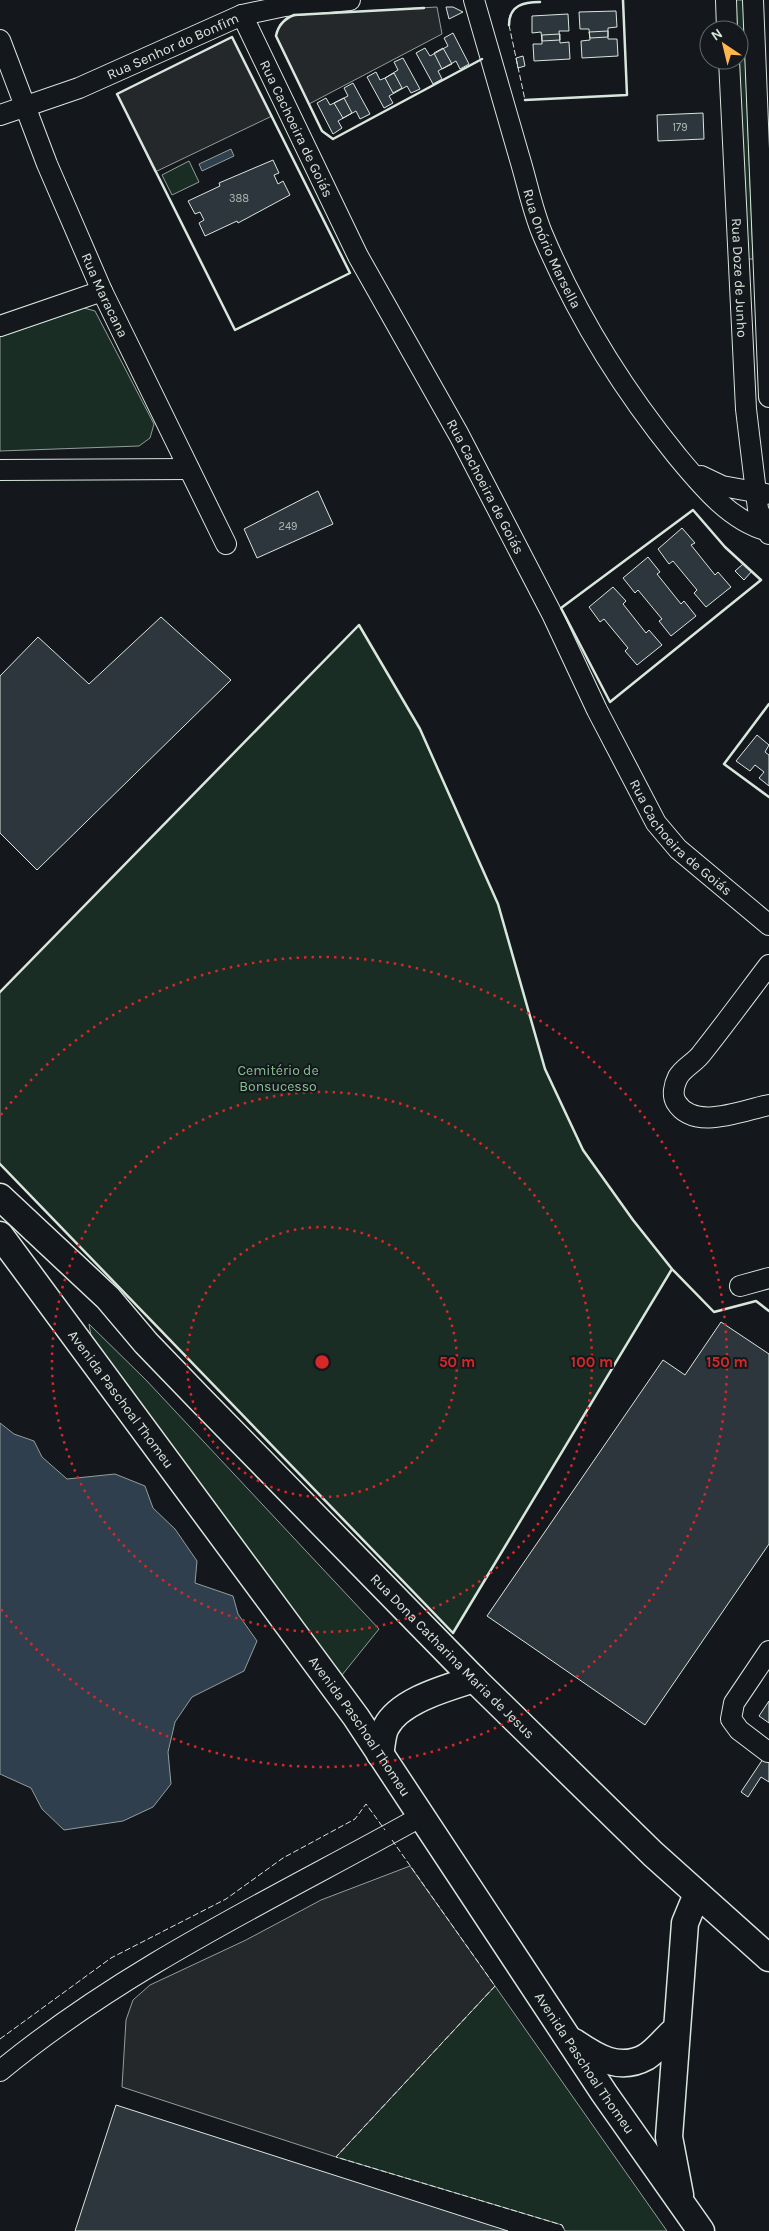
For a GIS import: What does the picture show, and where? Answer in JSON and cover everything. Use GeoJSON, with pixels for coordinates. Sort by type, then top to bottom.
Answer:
{"type":"FeatureCollection","features":[{"type":"Feature","properties":{"kind":"main road"},"geometry":{"type":"LineString","coordinates":[[0,1197],[108,1298],[146,1343]]}},
{"type":"Feature","properties":{"kind":"main road"},"geometry":{"type":"LineString","coordinates":[[0,1224],[122,1330],[146,1343]]}},
{"type":"Feature","properties":{"kind":"main road","name":"Avenida Paschoal Thomeu"},"geometry":{"type":"LineString","coordinates":[[0,1235],[356,1717],[604,2093],[701,2231]]}},
{"type":"Feature","properties":{"kind":"main road","name":"Rua Dona Catharina Maria de Jesus"},"geometry":{"type":"LineString","coordinates":[[146,1343],[474,1679],[697,1894],[769,1958]]}},
{"type":"Feature","properties":{"kind":"main road"},"geometry":{"type":"LineString","coordinates":[[380,1754],[386,1726],[405,1706],[431,1693],[474,1679]]}},
{"type":"Feature","properties":{"kind":"main road"},"geometry":{"type":"LineString","coordinates":[[682,2205],[669,2137],[675,2030],[685,1923],[697,1894]]}},
{"type":"Feature","properties":{"kind":"main road"},"geometry":{"type":"LineString","coordinates":[[571,2041],[599,2059],[621,2065],[646,2057],[675,2030]]}},
{"type":"Feature","properties":{"kind":"street","name":"Rua Senhor do Bonfim"},"geometry":{"type":"LineString","coordinates":[[0,115],[79,88],[242,15],[285,6],[350,0]]}},
{"type":"Feature","properties":{"kind":"street","name":"Rua Onório Marsella"},"geometry":{"type":"LineString","coordinates":[[474,0],[541,231],[572,299],[599,347],[647,419],[688,469],[725,508],[746,523],[768,532]]}},
{"type":"Feature","properties":{"kind":"street"},"geometry":{"type":"LineString","coordinates":[[726,0],[727,20]]}},
{"type":"Feature","properties":{"kind":"street","name":"Rua Doze de Junho"},"geometry":{"type":"LineString","coordinates":[[753,0],[766,278],[769,397]]}},
{"type":"Feature","properties":{"kind":"street","name":"Rua Cachoeira de Goiás"},"geometry":{"type":"LineString","coordinates":[[242,15],[358,256],[459,435],[548,607],[597,710],[656,824],[678,849],[769,925]]}},
{"type":"Feature","properties":{"kind":"street","name":"Rua Maracana"},"geometry":{"type":"LineString","coordinates":[[0,40],[47,164],[102,291],[226,544]]}},
{"type":"Feature","properties":{"kind":"street","name":"Rua Doze de Junho"},"geometry":{"type":"LineString","coordinates":[[729,70],[746,409],[762,494],[758,509],[768,532]]}},
{"type":"Feature","properties":{"kind":"street"},"geometry":{"type":"LineString","coordinates":[[738,273],[766,278]]}},
{"type":"Feature","properties":{"kind":"street"},"geometry":{"type":"LineString","coordinates":[[0,326],[102,291]]}},
{"type":"Feature","properties":{"kind":"street"},"geometry":{"type":"LineString","coordinates":[[0,470],[189,469]]}},
{"type":"Feature","properties":{"kind":"street"},"geometry":{"type":"LineString","coordinates":[[688,469],[722,486],[762,494]]}},
{"type":"Feature","properties":{"kind":"street"},"geometry":{"type":"LineString","coordinates":[[769,965],[700,1056],[679,1076],[673,1092],[675,1101],[682,1110],[691,1115],[704,1117],[769,1105]]}},
{"type":"Feature","properties":{"kind":"street"},"geometry":{"type":"LineString","coordinates":[[740,1286],[769,1278]]}},
{"type":"Feature","properties":{"kind":"street"},"geometry":{"type":"LineString","coordinates":[[768,1752],[739,1730],[731,1719],[734,1703],[769,1651]]}},
{"type":"Feature","properties":{"kind":"street"},"geometry":{"type":"LineString","coordinates":[[0,2071],[26,2049],[147,1967],[422,1816]]}},
{"type":"Feature","properties":{"kind":"green space"},"geometry":{"type":"Polygon","coordinates":[[[736,0],[743,0],[744,20],[737,20],[736,0]]]}},
{"type":"Feature","properties":{"kind":"green space"},"geometry":{"type":"Polygon","coordinates":[[[739,70],[746,70],[753,259],[747,259],[739,70]]]}},
{"type":"Feature","properties":{"kind":"green space"},"geometry":{"type":"Polygon","coordinates":[[[189,161],[199,182],[172,195],[162,175],[189,161]]]}},
{"type":"Feature","properties":{"kind":"green space"},"geometry":{"type":"Polygon","coordinates":[[[84,308],[95,311],[154,424],[150,438],[139,446],[0,451],[0,337],[84,308]]]}},
{"type":"Feature","properties":{"kind":"green space","name":"Cemitério de Bonsucesso"},"geometry":{"type":"Polygon","coordinates":[[[359,625],[420,729],[498,904],[545,1069],[583,1150],[633,1220],[672,1269],[453,1633],[0,1164],[0,992],[359,625]]]}},
{"type":"Feature","properties":{"kind":"green space"},"geometry":{"type":"Polygon","coordinates":[[[89,1324],[146,1380],[379,1629],[342,1675],[93,1348],[89,1324]]]}},
{"type":"Feature","properties":{"kind":"green space"},"geometry":{"type":"Polygon","coordinates":[[[495,1986],[667,2231],[565,2231],[562,2225],[336,2157],[495,1986]]]}},
{"type":"Feature","properties":{"kind":"shaded area"},"geometry":{"type":"Polygon","coordinates":[[[437,7],[442,34],[309,104],[276,36],[280,24],[286,18],[294,15],[437,7]]]}},
{"type":"Feature","properties":{"kind":"shaded area"},"geometry":{"type":"Polygon","coordinates":[[[232,37],[272,116],[155,172],[117,94],[232,37]]]}},
{"type":"Feature","properties":{"kind":"shaded area"},"geometry":{"type":"Polygon","coordinates":[[[410,1866],[495,1986],[336,2157],[122,2087],[126,2020],[133,2000],[150,1985],[246,1940],[321,1900],[410,1866]]]}},
{"type":"Feature","properties":{"kind":"water"},"geometry":{"type":"Polygon","coordinates":[[[231,149],[234,156],[202,171],[199,164],[231,149]]]}},
{"type":"Feature","properties":{"kind":"water"},"geometry":{"type":"Polygon","coordinates":[[[0,1423],[14,1434],[34,1441],[42,1457],[67,1479],[115,1474],[145,1486],[153,1508],[175,1529],[197,1561],[195,1583],[233,1596],[238,1614],[257,1641],[244,1671],[192,1697],[175,1722],[168,1752],[171,1784],[153,1807],[123,1821],[64,1830],[42,1809],[31,1788],[0,1774],[0,1423]]]}},
{"type":"Feature","properties":{"kind":"building"},"geometry":{"type":"Polygon","coordinates":[[[446,7],[453,7],[463,12],[449,19],[446,7]]]}},
{"type":"Feature","properties":{"kind":"building"},"geometry":{"type":"Polygon","coordinates":[[[616,11],[617,27],[608,28],[608,39],[617,39],[618,56],[582,58],[581,41],[590,40],[589,29],[580,29],[579,12],[616,11]]]}},
{"type":"Feature","properties":{"kind":"building"},"geometry":{"type":"Polygon","coordinates":[[[568,14],[569,31],[559,31],[560,43],[569,42],[570,59],[534,61],[533,44],[542,44],[542,41],[541,32],[532,33],[532,16],[568,14]]]}},
{"type":"Feature","properties":{"kind":"building"},"geometry":{"type":"Polygon","coordinates":[[[608,31],[608,37],[590,38],[589,32],[608,31]]]}},
{"type":"Feature","properties":{"kind":"building"},"geometry":{"type":"Polygon","coordinates":[[[453,33],[469,64],[460,69],[456,61],[438,71],[442,79],[433,84],[416,53],[425,48],[430,56],[448,46],[444,38],[453,33]]]}},
{"type":"Feature","properties":{"kind":"building"},"geometry":{"type":"Polygon","coordinates":[[[560,34],[560,40],[542,41],[542,35],[560,34]]]}},
{"type":"Feature","properties":{"kind":"building"},"geometry":{"type":"Polygon","coordinates":[[[443,48],[452,64],[442,69],[434,53],[443,48]]]}},
{"type":"Feature","properties":{"kind":"building"},"geometry":{"type":"Polygon","coordinates":[[[523,56],[525,66],[518,68],[516,58],[523,56]]]}},
{"type":"Feature","properties":{"kind":"building"},"geometry":{"type":"Polygon","coordinates":[[[403,58],[420,89],[411,93],[407,86],[389,96],[393,103],[384,108],[367,77],[376,72],[380,80],[385,78],[398,70],[394,62],[403,58]]]}},
{"type":"Feature","properties":{"kind":"building"},"geometry":{"type":"Polygon","coordinates":[[[394,73],[402,88],[393,93],[385,78],[394,73]]]}},
{"type":"Feature","properties":{"kind":"building"},"geometry":{"type":"Polygon","coordinates":[[[353,83],[370,114],[360,119],[356,111],[338,121],[342,128],[333,134],[317,103],[326,98],[330,105],[348,96],[344,88],[353,83]]]}},
{"type":"Feature","properties":{"kind":"building"},"geometry":{"type":"Polygon","coordinates":[[[344,98],[352,113],[343,118],[334,103],[344,98]]]}},
{"type":"Feature","properties":{"kind":"building"},"geometry":{"type":"Polygon","coordinates":[[[703,113],[704,139],[658,141],[657,115],[703,113]]]}},
{"type":"Feature","properties":{"kind":"building"},"geometry":{"type":"Polygon","coordinates":[[[273,160],[279,173],[274,175],[278,184],[283,181],[290,195],[238,223],[237,221],[205,236],[199,223],[204,220],[200,212],[195,214],[188,201],[220,186],[219,183],[273,160]]]}},
{"type":"Feature","properties":{"kind":"building"},"geometry":{"type":"Polygon","coordinates":[[[318,491],[333,524],[257,558],[244,529],[318,491]]]}},
{"type":"Feature","properties":{"kind":"building"},"geometry":{"type":"Polygon","coordinates":[[[682,528],[695,543],[691,545],[715,575],[718,572],[731,587],[706,607],[694,593],[697,590],[673,561],[669,564],[658,549],[682,528]]]}},
{"type":"Feature","properties":{"kind":"building"},"geometry":{"type":"Polygon","coordinates":[[[648,557],[660,572],[657,574],[681,604],[684,601],[696,616],[671,636],[659,621],[662,619],[638,590],[635,593],[623,578],[648,557]]]}},
{"type":"Feature","properties":{"kind":"building"},"geometry":{"type":"Polygon","coordinates":[[[743,564],[752,571],[744,580],[735,571],[743,564]]]}},
{"type":"Feature","properties":{"kind":"building"},"geometry":{"type":"Polygon","coordinates":[[[613,587],[626,601],[623,604],[646,633],[649,630],[662,645],[637,665],[625,651],[628,648],[604,619],[600,622],[589,607],[613,587]]]}},
{"type":"Feature","properties":{"kind":"building"},"geometry":{"type":"Polygon","coordinates":[[[161,617],[231,680],[37,870],[0,833],[0,676],[38,637],[89,684],[161,617]]]}},
{"type":"Feature","properties":{"kind":"building"},"geometry":{"type":"Polygon","coordinates":[[[757,735],[769,745],[765,752],[769,755],[769,786],[759,778],[764,772],[755,765],[750,771],[736,761],[757,735]]]}},
{"type":"Feature","properties":{"kind":"building"},"geometry":{"type":"Polygon","coordinates":[[[721,1322],[769,1354],[769,1544],[645,1725],[487,1616],[663,1360],[685,1375],[721,1322]]]}},
{"type":"Feature","properties":{"kind":"building"},"geometry":{"type":"Polygon","coordinates":[[[769,1701],[769,1723],[759,1716],[769,1701]]]}},
{"type":"Feature","properties":{"kind":"building"},"geometry":{"type":"Polygon","coordinates":[[[769,1750],[769,1782],[761,1777],[748,1797],[741,1792],[769,1750]]]}},
{"type":"Feature","properties":{"kind":"building"},"geometry":{"type":"Polygon","coordinates":[[[116,2105],[508,2231],[75,2231],[116,2105]]]}},
{"type":"Feature","properties":{"kind":"fence"},"geometry":{"type":"LineString","coordinates":[[509,25],[525,100]]}},
{"type":"Feature","properties":{"kind":"fence"},"geometry":{"type":"LineString","coordinates":[[0,2039],[111,1958],[226,1899],[283,1858],[355,1819],[366,1804],[385,1830]]}},
{"type":"Feature","properties":{"kind":"fence"},"geometry":{"type":"LineString","coordinates":[[392,1840],[495,1986],[336,2157],[562,2225],[565,2231]]}},
{"type":"Feature","properties":{"kind":"wall"},"geometry":{"type":"LineString","coordinates":[[525,100],[627,95],[623,0]]}},
{"type":"Feature","properties":{"kind":"wall"},"geometry":{"type":"LineString","coordinates":[[509,25],[512,13],[518,6],[540,2]]}},
{"type":"Feature","properties":{"kind":"wall"},"geometry":{"type":"LineString","coordinates":[[424,8],[294,15],[282,23],[276,36],[322,131],[333,139],[482,59]]}},
{"type":"Feature","properties":{"kind":"wall"},"geometry":{"type":"LineString","coordinates":[[232,37],[350,273],[235,330],[117,94],[232,37]]}},
{"type":"Feature","properties":{"kind":"wall"},"geometry":{"type":"LineString","coordinates":[[693,510],[725,547],[761,580],[610,702],[561,608],[693,510]]}},
{"type":"Feature","properties":{"kind":"wall"},"geometry":{"type":"LineString","coordinates":[[0,992],[359,625],[420,729],[498,904],[545,1069],[583,1150],[633,1220],[672,1269],[453,1633],[0,1164]]}},
{"type":"Feature","properties":{"kind":"wall"},"geometry":{"type":"LineString","coordinates":[[769,704],[724,764],[769,797]]}},
{"type":"Feature","properties":{"kind":"wall"},"geometry":{"type":"LineString","coordinates":[[672,1269],[714,1312],[756,1301],[769,1311]]}}]}
